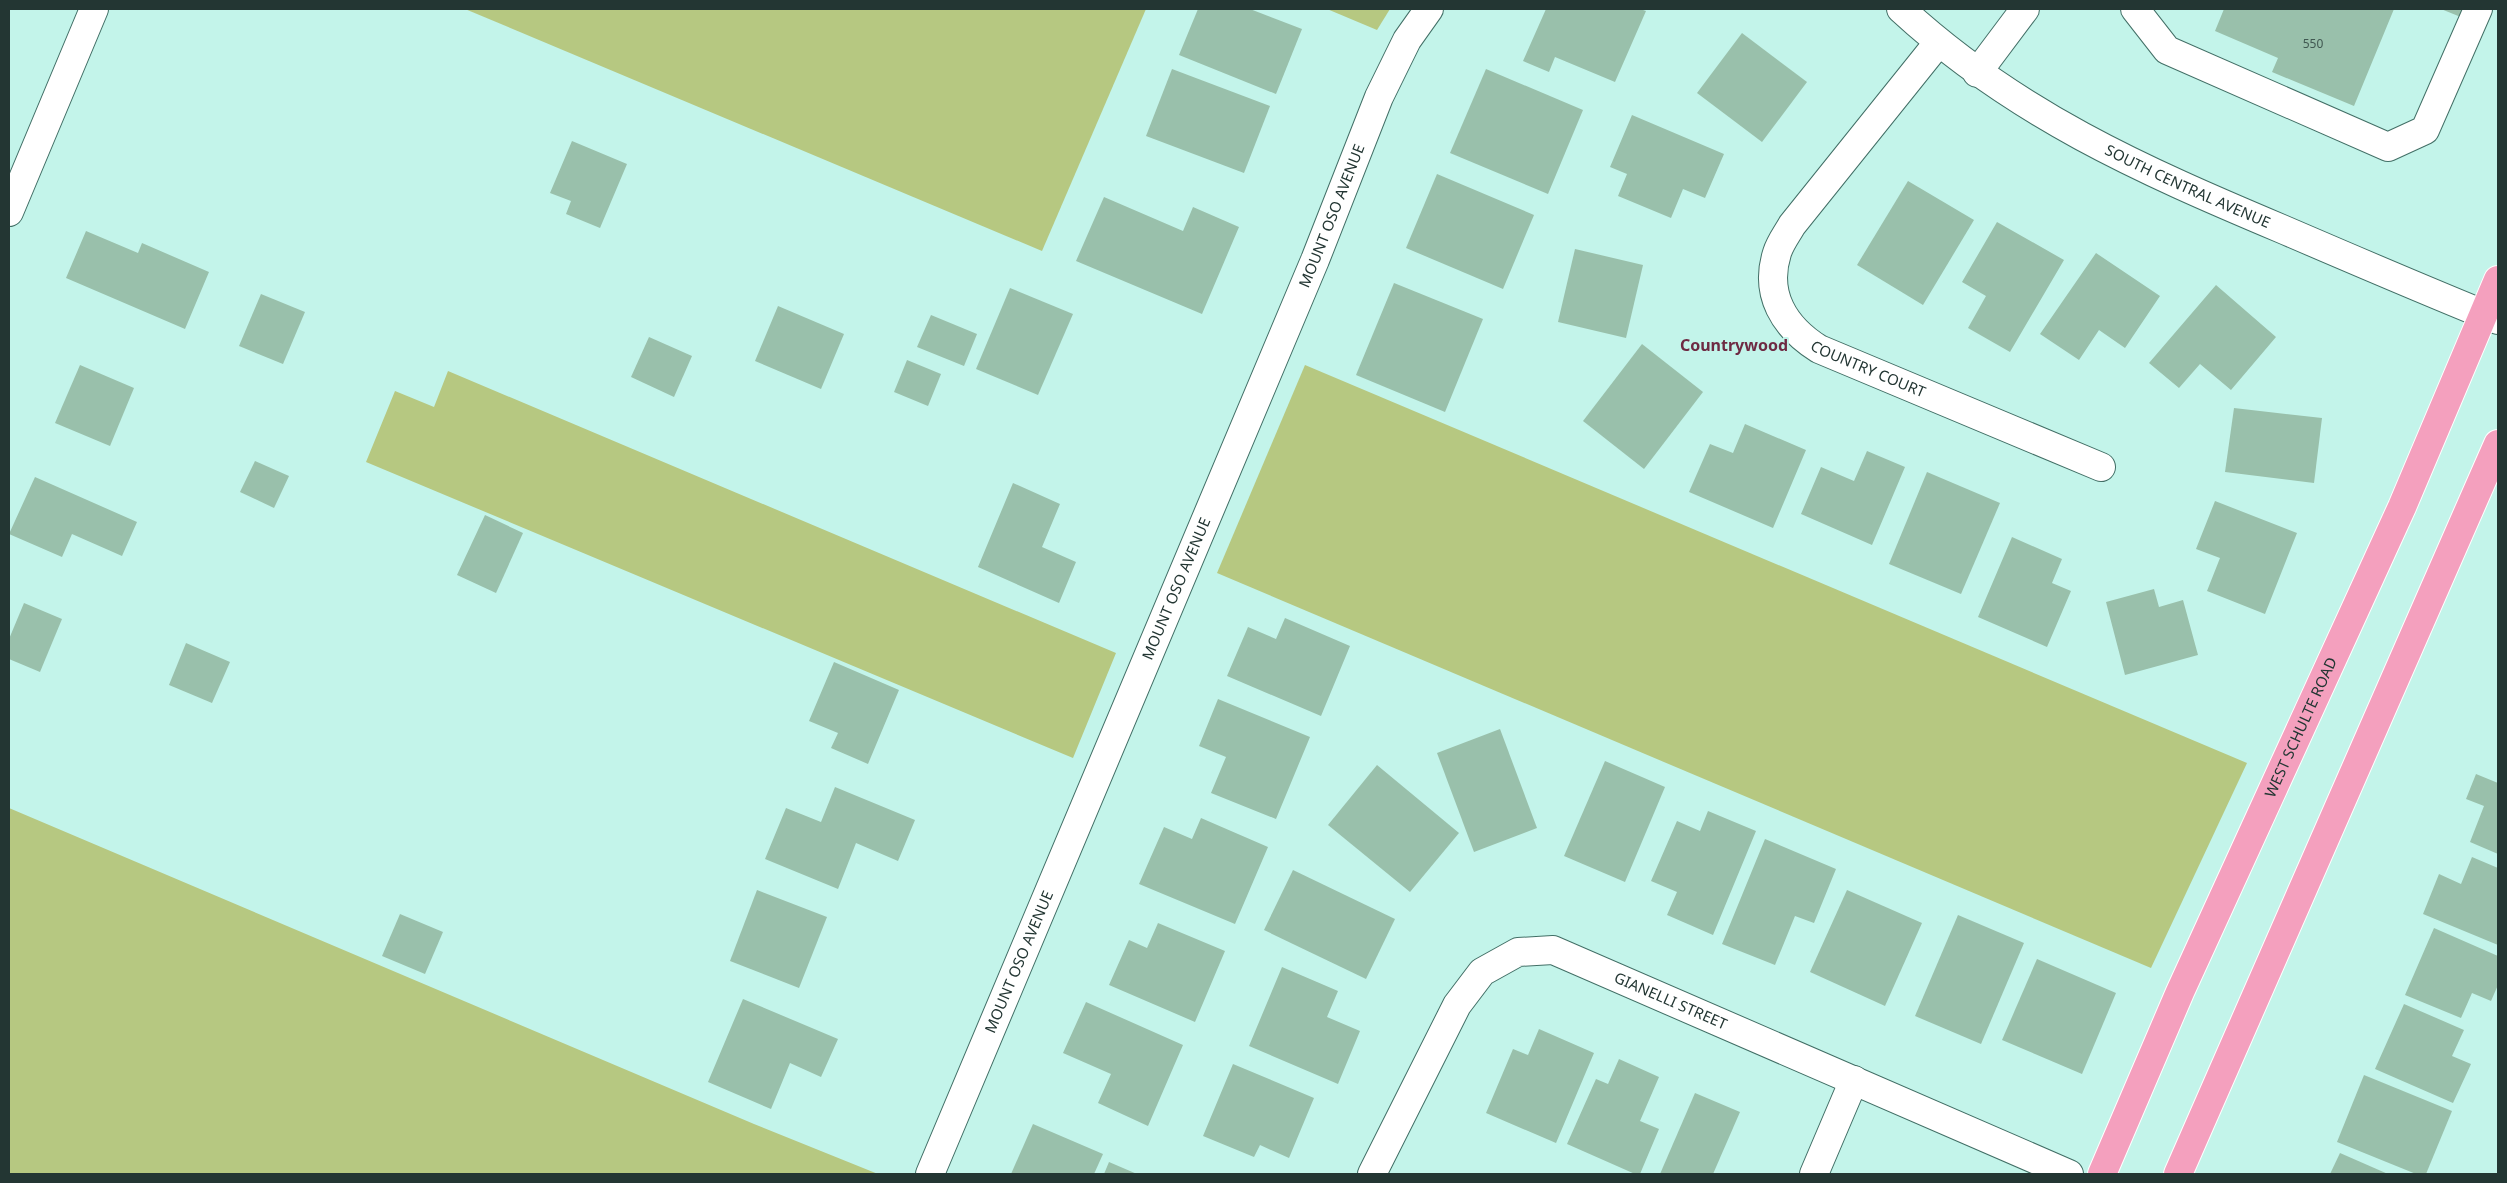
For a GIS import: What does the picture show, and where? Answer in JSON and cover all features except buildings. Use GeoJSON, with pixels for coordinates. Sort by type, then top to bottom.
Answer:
{"type":"FeatureCollection","features":[{"type":"Feature","properties":{"kind":"main road","name":"WEST SCHULTE ROAD"},"geometry":{"type":"LineString","coordinates":[[2102,1174],[2183,983],[2491,317],[2498,280]]}},
{"type":"Feature","properties":{"kind":"main road"},"geometry":{"type":"LineString","coordinates":[[2178,1174],[2498,444]]}},
{"type":"Feature","properties":{"kind":"street"},"geometry":{"type":"LineString","coordinates":[[9,212],[94,9]]}},
{"type":"Feature","properties":{"kind":"street","name":"MOUNT OSO AVENUE"},"geometry":{"type":"LineString","coordinates":[[930,1174],[1312,269],[1379,98],[1407,40],[1430,9]]}},
{"type":"Feature","properties":{"kind":"street","name":"SOUTH CENTRAL AVENUE"},"geometry":{"type":"LineString","coordinates":[[1901,9],[1938,43],[1977,73],[2078,136],[2176,184],[2491,317]]}},
{"type":"Feature","properties":{"kind":"street"},"geometry":{"type":"LineString","coordinates":[[1977,73],[2026,9]]}},
{"type":"Feature","properties":{"kind":"street"},"geometry":{"type":"LineString","coordinates":[[2135,9],[2167,50],[2388,147],[2425,130],[2478,9]]}},
{"type":"Feature","properties":{"kind":"street","name":"COUNTRY COURT"},"geometry":{"type":"LineString","coordinates":[[1938,43],[1792,225],[1777,252],[1772,283],[1779,308],[1791,328],[1802,339],[1819,349],[2101,467]]}},
{"type":"Feature","properties":{"kind":"street","name":"GIANELLI STREET"},"geometry":{"type":"LineString","coordinates":[[1372,1174],[1457,1005],[1482,972],[1518,952],[1553,950],[2069,1174]]}},
{"type":"Feature","properties":{"kind":"street"},"geometry":{"type":"LineString","coordinates":[[1814,1174],[1854,1080]]}},
{"type":"Feature","properties":{"kind":"green space"},"geometry":{"type":"Polygon","coordinates":[[[465,9],[1146,9],[1042,251],[465,9]]]}},
{"type":"Feature","properties":{"kind":"green space"},"geometry":{"type":"Polygon","coordinates":[[[1327,9],[1390,9],[1377,30],[1327,9]]]}},
{"type":"Feature","properties":{"kind":"green space"},"geometry":{"type":"Polygon","coordinates":[[[1305,365],[2247,763],[2151,968],[1217,573],[1305,365]]]}},
{"type":"Feature","properties":{"kind":"green space"},"geometry":{"type":"Polygon","coordinates":[[[448,371],[1116,653],[1073,758],[366,462],[395,391],[434,407],[448,371]]]}},
{"type":"Feature","properties":{"kind":"green space"},"geometry":{"type":"Polygon","coordinates":[[[9,808],[754,1124],[878,1174],[9,1174],[9,808]]]}},
{"type":"Feature","properties":{"kind":"district","name":"Countrywood"},"geometry":{"type":"Point","coordinates":[1734,345]}}]}
